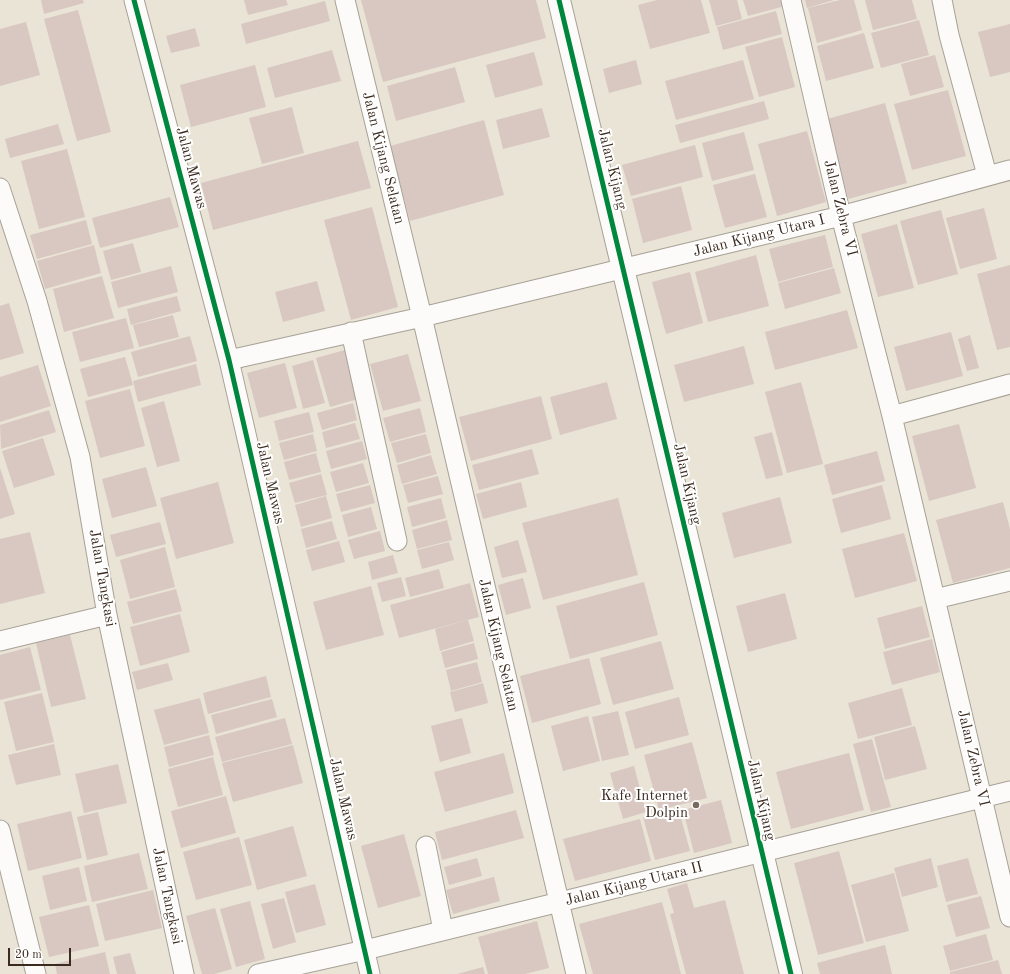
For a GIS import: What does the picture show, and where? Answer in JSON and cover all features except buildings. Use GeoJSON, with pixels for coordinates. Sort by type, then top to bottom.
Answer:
{"type":"FeatureCollection","features":[{"type":"Feature","properties":{"kind":"street","name":"Jalan Mawas"},"geometry":{"type":"LineString","coordinates":[[134,0],[229,360],[370,974]]}},
{"type":"Feature","properties":{"kind":"street","name":"Jalan Kijang Selatan"},"geometry":{"type":"LineString","coordinates":[[345,0],[422,317],[558,903],[576,974]]}},
{"type":"Feature","properties":{"kind":"street","name":"Jalan Kijang"},"geometry":{"type":"LineString","coordinates":[[559,0],[791,974]]}},
{"type":"Feature","properties":{"kind":"street","name":"Jalan Zebra VI"},"geometry":{"type":"LineString","coordinates":[[791,0],[841,216],[892,416],[1010,917]]}},
{"type":"Feature","properties":{"kind":"street"},"geometry":{"type":"LineString","coordinates":[[942,0],[949,35],[987,175]]}},
{"type":"Feature","properties":{"kind":"street","name":"Jalan Kijang Utara I"},"geometry":{"type":"LineString","coordinates":[[624,268],[841,216],[987,175],[1010,170]]}},
{"type":"Feature","properties":{"kind":"street","name":"Jalan Tangkasi"},"geometry":{"type":"LineString","coordinates":[[0,188],[37,301],[80,457],[107,615],[184,974]]}},
{"type":"Feature","properties":{"kind":"street"},"geometry":{"type":"LineString","coordinates":[[229,360],[422,317],[624,268]]}},
{"type":"Feature","properties":{"kind":"street"},"geometry":{"type":"LineString","coordinates":[[351,332],[397,541]]}},
{"type":"Feature","properties":{"kind":"street"},"geometry":{"type":"LineString","coordinates":[[892,416],[1010,384]]}},
{"type":"Feature","properties":{"kind":"street"},"geometry":{"type":"LineString","coordinates":[[935,599],[1010,581]]}},
{"type":"Feature","properties":{"kind":"street"},"geometry":{"type":"LineString","coordinates":[[0,641],[107,615]]}},
{"type":"Feature","properties":{"kind":"street","name":"Jalan Kijang Utara II"},"geometry":{"type":"LineString","coordinates":[[258,974],[365,950],[1010,791]]}},
{"type":"Feature","properties":{"kind":"street"},"geometry":{"type":"LineString","coordinates":[[0,830],[36,974]]}},
{"type":"Feature","properties":{"kind":"street"},"geometry":{"type":"LineString","coordinates":[[426,846],[443,930]]}},
{"type":"Feature","properties":{"kind":"cycle path"},"geometry":{"type":"LineString","coordinates":[[134,0],[229,360],[370,974]]}},
{"type":"Feature","properties":{"kind":"cycle path"},"geometry":{"type":"LineString","coordinates":[[559,0],[791,974]]}},
{"type":"Feature","properties":{"kind":"place","name":"Kafe Internet Dolpin"},"geometry":{"type":"Point","coordinates":[696,805]}}]}
